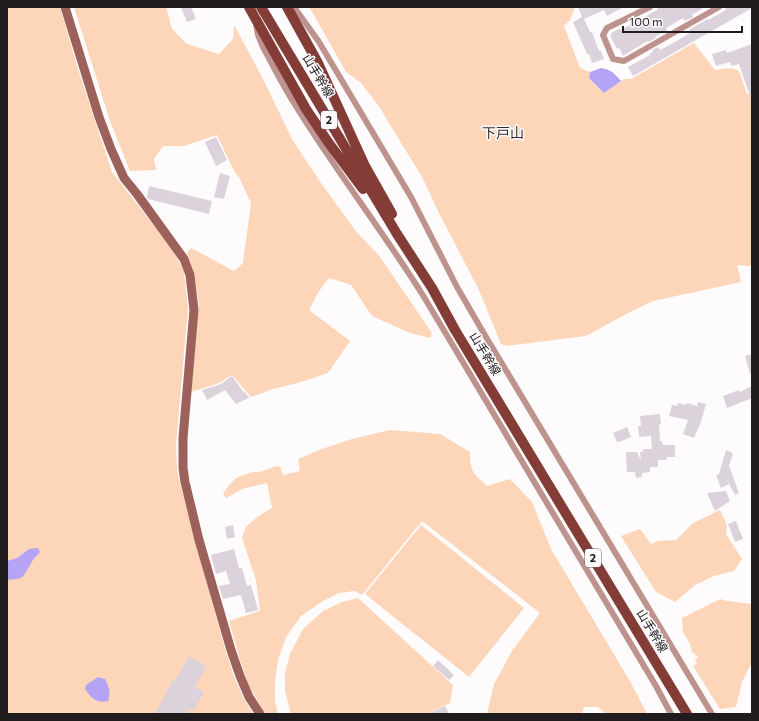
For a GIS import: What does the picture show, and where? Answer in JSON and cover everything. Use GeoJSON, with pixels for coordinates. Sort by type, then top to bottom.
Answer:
{"type":"FeatureCollection","features":[{"type":"Feature","properties":{"kind":"main road"},"geometry":{"type":"LineString","coordinates":[[249,7],[296,92],[318,127],[396,234]]}},
{"type":"Feature","properties":{"kind":"main road","name":"山手幹線"},"geometry":{"type":"LineString","coordinates":[[261,7],[396,234],[432,288],[455,330],[687,713]]}},
{"type":"Feature","properties":{"kind":"main road"},"geometry":{"type":"LineString","coordinates":[[287,7],[318,63],[366,166],[432,288]]}},
{"type":"Feature","properties":{"kind":"street"},"geometry":{"type":"LineString","coordinates":[[65,7],[99,117],[124,178],[184,259],[190,276],[194,310],[183,438],[182,468],[184,482],[230,650],[249,697],[260,714]]}},
{"type":"Feature","properties":{"kind":"street"},"geometry":{"type":"LineString","coordinates":[[294,7],[319,42],[379,142],[411,197],[457,287],[483,332],[712,714]]}},
{"type":"Feature","properties":{"kind":"street"},"geometry":{"type":"LineString","coordinates":[[650,7],[607,28],[603,35],[613,59],[624,61],[719,7]]}},
{"type":"Feature","properties":{"kind":"street"},"geometry":{"type":"LineString","coordinates":[[255,17],[259,40],[294,103],[320,144],[396,253],[424,297],[652,679],[671,714]]}},
{"type":"Feature","properties":{"kind":"shaded area"},"geometry":{"type":"Polygon","coordinates":[[[7,7],[60,7],[78,69],[112,172],[173,250],[184,272],[188,308],[176,445],[178,476],[223,642],[234,677],[253,714],[7,714],[7,7]]]}},
{"type":"Feature","properties":{"kind":"shaded area"},"geometry":{"type":"Polygon","coordinates":[[[74,7],[166,7],[172,29],[187,44],[219,54],[233,39],[234,25],[262,77],[293,141],[355,230],[380,257],[432,333],[430,338],[410,333],[372,316],[351,285],[329,278],[319,291],[309,310],[350,341],[328,373],[251,397],[232,375],[219,383],[191,392],[199,304],[194,273],[187,253],[191,248],[234,271],[243,263],[251,203],[217,135],[184,146],[163,146],[154,159],[156,170],[130,171],[110,121],[74,7]]]}},
{"type":"Feature","properties":{"kind":"shaded area"},"geometry":{"type":"Polygon","coordinates":[[[575,7],[570,20],[564,26],[580,68],[590,72],[589,78],[604,93],[624,79],[631,79],[694,43],[715,70],[731,68],[739,71],[747,94],[752,94],[752,264],[749,266],[737,265],[741,282],[653,301],[586,336],[507,346],[501,344],[479,290],[422,177],[378,105],[361,83],[346,72],[310,8],[575,7]]]}},
{"type":"Feature","properties":{"kind":"shaded area"},"geometry":{"type":"Polygon","coordinates":[[[601,68],[612,72],[621,81],[604,93],[589,78],[590,72],[601,68]]]}},
{"type":"Feature","properties":{"kind":"shaded area"},"geometry":{"type":"Polygon","coordinates":[[[390,430],[440,434],[470,452],[473,471],[487,486],[510,479],[532,502],[551,549],[631,683],[647,714],[606,714],[598,707],[584,707],[582,714],[487,714],[494,684],[512,651],[540,613],[422,521],[362,595],[355,591],[339,593],[323,601],[301,616],[286,637],[278,660],[275,681],[275,702],[278,714],[265,714],[248,684],[229,621],[260,611],[256,580],[242,538],[246,527],[256,518],[272,508],[267,483],[242,489],[226,498],[223,494],[229,485],[238,477],[277,466],[280,467],[283,475],[300,471],[298,459],[352,439],[390,430]]]}},
{"type":"Feature","properties":{"kind":"shaded area"},"geometry":{"type":"Polygon","coordinates":[[[720,510],[727,525],[726,534],[742,559],[734,571],[714,576],[695,585],[675,602],[656,592],[621,536],[640,529],[651,544],[658,541],[676,540],[693,523],[720,510]]]}},
{"type":"Feature","properties":{"kind":"shaded area"},"geometry":{"type":"Polygon","coordinates":[[[421,525],[524,608],[469,677],[365,594],[421,525]]]}},
{"type":"Feature","properties":{"kind":"shaded area"},"geometry":{"type":"Polygon","coordinates":[[[38,548],[40,552],[24,575],[21,578],[7,580],[7,561],[17,558],[29,549],[38,548]]]}},
{"type":"Feature","properties":{"kind":"shaded area"},"geometry":{"type":"Polygon","coordinates":[[[358,598],[453,685],[450,703],[427,714],[291,714],[285,691],[285,673],[290,654],[303,629],[323,611],[342,602],[358,598]]]}},
{"type":"Feature","properties":{"kind":"shaded area"},"geometry":{"type":"Polygon","coordinates":[[[720,599],[752,604],[752,662],[742,682],[736,707],[720,709],[693,666],[697,664],[695,660],[698,657],[692,652],[690,644],[683,632],[682,618],[720,599]]]}},
{"type":"Feature","properties":{"kind":"shaded area"},"geometry":{"type":"Polygon","coordinates":[[[98,677],[105,679],[108,685],[108,701],[101,702],[95,700],[85,689],[86,685],[98,677]]]}},
{"type":"Feature","properties":{"kind":"building"},"geometry":{"type":"Polygon","coordinates":[[[181,7],[191,7],[196,19],[187,22],[181,7]]]}},
{"type":"Feature","properties":{"kind":"building"},"geometry":{"type":"Polygon","coordinates":[[[578,7],[624,7],[607,16],[604,10],[584,19],[590,32],[592,32],[599,51],[601,51],[604,59],[592,63],[589,54],[587,54],[573,22],[582,17],[578,7]]]}},
{"type":"Feature","properties":{"kind":"building"},"geometry":{"type":"Polygon","coordinates":[[[660,7],[705,7],[692,15],[693,17],[685,21],[683,18],[666,28],[667,30],[655,37],[656,38],[648,42],[647,41],[623,56],[619,48],[617,49],[610,36],[612,35],[611,33],[619,29],[620,30],[660,7]]]}},
{"type":"Feature","properties":{"kind":"building"},"geometry":{"type":"Polygon","coordinates":[[[729,7],[752,8],[633,76],[628,67],[650,55],[649,54],[653,52],[652,50],[658,47],[660,50],[675,42],[690,33],[690,29],[729,7]]]}},
{"type":"Feature","properties":{"kind":"building"},"geometry":{"type":"Polygon","coordinates":[[[752,44],[751,99],[739,64],[732,66],[730,62],[716,66],[712,54],[726,50],[727,53],[752,44]]]}},
{"type":"Feature","properties":{"kind":"building"},"geometry":{"type":"Polygon","coordinates":[[[216,137],[227,160],[216,166],[205,142],[216,137]]]}},
{"type":"Feature","properties":{"kind":"building"},"geometry":{"type":"Polygon","coordinates":[[[220,173],[230,176],[224,199],[214,197],[220,173]]]}},
{"type":"Feature","properties":{"kind":"building"},"geometry":{"type":"Polygon","coordinates":[[[149,186],[212,201],[209,214],[148,199],[149,186]]]}},
{"type":"Feature","properties":{"kind":"building"},"geometry":{"type":"Polygon","coordinates":[[[752,354],[752,374],[750,374],[745,356],[752,354]]]}},
{"type":"Feature","properties":{"kind":"building"},"geometry":{"type":"Polygon","coordinates":[[[232,376],[249,398],[236,404],[225,390],[207,400],[202,390],[221,384],[232,376]]]}},
{"type":"Feature","properties":{"kind":"building"},"geometry":{"type":"Polygon","coordinates":[[[752,386],[752,398],[727,408],[723,396],[739,390],[740,392],[752,386]]]}},
{"type":"Feature","properties":{"kind":"building"},"geometry":{"type":"Polygon","coordinates":[[[698,402],[706,404],[701,422],[694,438],[683,434],[688,420],[669,416],[672,405],[677,406],[678,403],[686,405],[687,403],[697,406],[698,402]]]}},
{"type":"Feature","properties":{"kind":"building"},"geometry":{"type":"Polygon","coordinates":[[[660,414],[660,441],[662,441],[663,445],[675,445],[675,457],[667,457],[667,460],[658,460],[658,467],[650,467],[650,472],[642,473],[642,477],[636,478],[635,472],[627,472],[626,452],[637,452],[641,461],[640,452],[643,452],[643,449],[652,449],[651,436],[639,437],[638,426],[641,426],[640,416],[660,414]]]}},
{"type":"Feature","properties":{"kind":"building"},"geometry":{"type":"Polygon","coordinates":[[[627,427],[631,437],[617,442],[613,433],[627,427]]]}},
{"type":"Feature","properties":{"kind":"building"},"geometry":{"type":"Polygon","coordinates":[[[726,450],[733,453],[729,466],[739,493],[735,495],[729,484],[721,488],[716,475],[719,474],[726,450]]]}},
{"type":"Feature","properties":{"kind":"building"},"geometry":{"type":"Polygon","coordinates":[[[726,491],[730,501],[715,511],[707,493],[726,491]]]}},
{"type":"Feature","properties":{"kind":"building"},"geometry":{"type":"Polygon","coordinates":[[[736,521],[743,539],[735,542],[728,524],[736,521]]]}},
{"type":"Feature","properties":{"kind":"building"},"geometry":{"type":"Polygon","coordinates":[[[233,525],[235,537],[227,539],[225,527],[233,525]]]}},
{"type":"Feature","properties":{"kind":"building"},"geometry":{"type":"Polygon","coordinates":[[[234,549],[239,568],[242,568],[247,586],[251,585],[258,610],[246,613],[241,595],[223,599],[219,586],[230,584],[226,571],[216,574],[211,555],[234,549]]]}},
{"type":"Feature","properties":{"kind":"building"},"geometry":{"type":"Polygon","coordinates":[[[189,656],[206,666],[195,687],[204,692],[199,702],[193,711],[189,709],[186,714],[155,714],[173,680],[176,679],[189,656]]]}},
{"type":"Feature","properties":{"kind":"building"},"geometry":{"type":"Polygon","coordinates":[[[438,660],[454,675],[449,680],[433,666],[438,660]]]}},
{"type":"Feature","properties":{"kind":"building"},"geometry":{"type":"Polygon","coordinates":[[[445,706],[449,714],[428,714],[445,706]]]}},
{"type":"Feature","properties":{"kind":"district","name":"下戸山"},"geometry":{"type":"Point","coordinates":[503,133]}}]}
